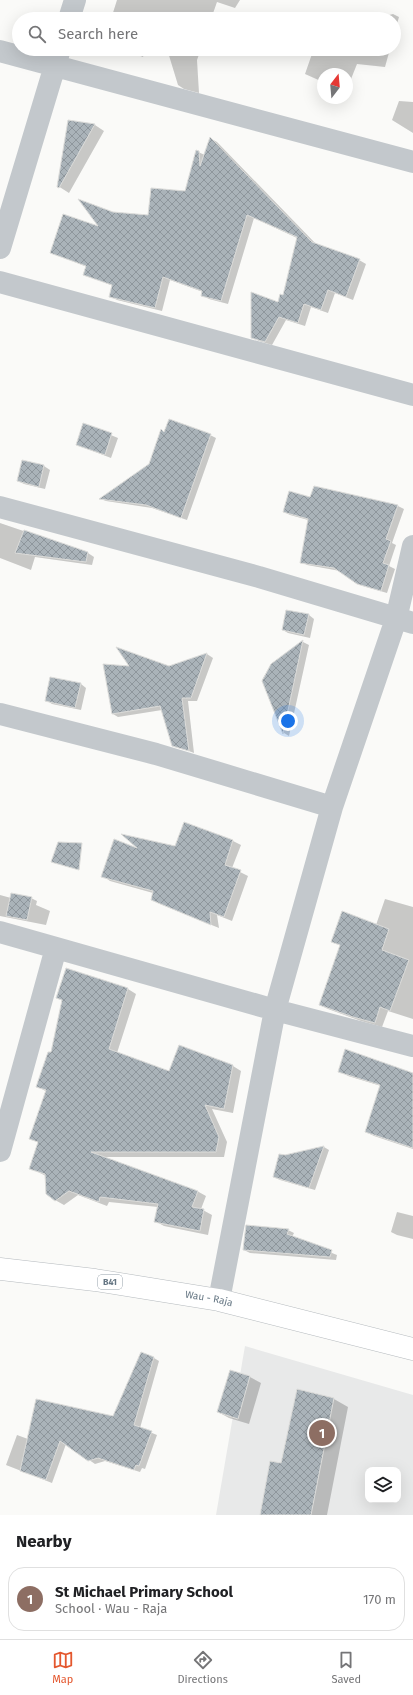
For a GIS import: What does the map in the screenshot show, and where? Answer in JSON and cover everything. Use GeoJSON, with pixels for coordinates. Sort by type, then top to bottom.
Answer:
{"type":"FeatureCollection","features":[{"type":"Feature","properties":{"kind":"main road","name":"Wau - Raja"},"geometry":{"type":"LineString","coordinates":[[0,1268],[95,1280],[219,1300],[413,1349]]}},
{"type":"Feature","properties":{"kind":"street"},"geometry":{"type":"LineString","coordinates":[[71,12],[75,0]]}},
{"type":"Feature","properties":{"kind":"street"},"geometry":{"type":"LineString","coordinates":[[0,51],[12,52]]}},
{"type":"Feature","properties":{"kind":"street"},"geometry":{"type":"LineString","coordinates":[[41,56],[58,58],[413,162]]}},
{"type":"Feature","properties":{"kind":"street"},"geometry":{"type":"LineString","coordinates":[[0,248],[58,58]]}},
{"type":"Feature","properties":{"kind":"street"},"geometry":{"type":"LineString","coordinates":[[0,282],[413,395]]}},
{"type":"Feature","properties":{"kind":"street"},"geometry":{"type":"LineString","coordinates":[[0,507],[259,577],[405,621]]}},
{"type":"Feature","properties":{"kind":"street"},"geometry":{"type":"LineString","coordinates":[[219,1300],[275,1010],[332,807],[405,621],[413,546]]}},
{"type":"Feature","properties":{"kind":"street"},"geometry":{"type":"LineString","coordinates":[[0,714],[156,754],[332,807]]}},
{"type":"Feature","properties":{"kind":"street"},"geometry":{"type":"LineString","coordinates":[[0,932],[275,1010],[413,1046]]}},
{"type":"Feature","properties":{"kind":"street"},"geometry":{"type":"LineString","coordinates":[[0,1151],[56,948]]}},
{"type":"Feature","properties":{"kind":"shaded area"},"geometry":{"type":"Polygon","coordinates":[[[245,1346],[413,1395],[413,1515],[216,1515],[245,1346]]]}},
{"type":"Feature","properties":{"kind":"building"},"geometry":{"type":"Polygon","coordinates":[[[68,120],[95,124],[59,188],[57,187],[68,120]]]}},
{"type":"Feature","properties":{"kind":"building"},"geometry":{"type":"Polygon","coordinates":[[[210,137],[312,242],[360,259],[346,297],[328,290],[321,310],[304,304],[298,323],[279,317],[265,342],[251,338],[251,292],[278,302],[280,294],[283,295],[297,237],[247,215],[221,301],[201,296],[202,291],[163,277],[155,308],[109,297],[112,285],[83,275],[86,266],[50,253],[63,214],[98,226],[78,199],[113,212],[148,215],[151,188],[185,191],[196,150],[199,151],[200,166],[210,137]]]}},
{"type":"Feature","properties":{"kind":"building"},"geometry":{"type":"Polygon","coordinates":[[[169,419],[211,434],[181,518],[146,505],[99,499],[149,464],[161,429],[164,432],[169,419]]]}},
{"type":"Feature","properties":{"kind":"building"},"geometry":{"type":"Polygon","coordinates":[[[83,423],[112,433],[105,455],[76,445],[83,423]]]}},
{"type":"Feature","properties":{"kind":"building"},"geometry":{"type":"Polygon","coordinates":[[[22,460],[44,465],[39,487],[17,481],[22,460]]]}},
{"type":"Feature","properties":{"kind":"building"},"geometry":{"type":"Polygon","coordinates":[[[314,486],[398,505],[386,539],[391,541],[383,563],[389,565],[381,591],[357,584],[334,568],[300,563],[308,519],[283,512],[289,491],[310,497],[314,486]]]}},
{"type":"Feature","properties":{"kind":"building"},"geometry":{"type":"Polygon","coordinates":[[[24,530],[88,552],[86,562],[15,553],[24,530]]]}},
{"type":"Feature","properties":{"kind":"building"},"geometry":{"type":"Polygon","coordinates":[[[286,610],[309,614],[304,635],[282,630],[286,610]]]}},
{"type":"Feature","properties":{"kind":"building"},"geometry":{"type":"Polygon","coordinates":[[[303,640],[283,734],[262,681],[271,664],[303,640]]]}},
{"type":"Feature","properties":{"kind":"building"},"geometry":{"type":"Polygon","coordinates":[[[116,647],[169,666],[207,653],[191,698],[182,698],[189,751],[172,746],[160,706],[112,714],[103,664],[129,666],[116,647]]]}},
{"type":"Feature","properties":{"kind":"building"},"geometry":{"type":"Polygon","coordinates":[[[50,677],[81,683],[75,708],[45,701],[50,677]]]}},
{"type":"Feature","properties":{"kind":"building"},"geometry":{"type":"Polygon","coordinates":[[[184,822],[233,840],[225,865],[241,870],[224,917],[210,912],[211,925],[151,900],[153,891],[101,877],[114,839],[137,848],[121,834],[175,846],[184,822]]]}},
{"type":"Feature","properties":{"kind":"building"},"geometry":{"type":"Polygon","coordinates":[[[58,842],[82,843],[79,870],[51,862],[58,842]]]}},
{"type":"Feature","properties":{"kind":"building"},"geometry":{"type":"Polygon","coordinates":[[[11,893],[32,897],[27,920],[6,916],[11,893]]]}},
{"type":"Feature","properties":{"kind":"building"},"geometry":{"type":"Polygon","coordinates":[[[342,911],[389,929],[382,950],[409,960],[390,1011],[380,1007],[375,1023],[319,1005],[340,945],[331,942],[342,911]]]}},
{"type":"Feature","properties":{"kind":"building"},"geometry":{"type":"Polygon","coordinates":[[[66,968],[128,988],[109,1049],[169,1071],[179,1045],[233,1065],[224,1109],[205,1105],[219,1137],[216,1152],[91,1152],[198,1191],[192,1207],[204,1209],[200,1231],[154,1222],[158,1204],[100,1197],[99,1202],[69,1191],[55,1201],[46,1194],[45,1174],[29,1169],[38,1142],[29,1139],[46,1090],[36,1087],[48,1052],[51,1052],[62,1000],[56,998],[66,968]]]}},
{"type":"Feature","properties":{"kind":"building"},"geometry":{"type":"Polygon","coordinates":[[[345,1049],[413,1073],[413,1148],[365,1132],[380,1085],[338,1072],[345,1049]]]}},
{"type":"Feature","properties":{"kind":"building"},"geometry":{"type":"Polygon","coordinates":[[[324,1146],[309,1188],[273,1177],[279,1154],[285,1155],[324,1146]]]}},
{"type":"Feature","properties":{"kind":"building"},"geometry":{"type":"Polygon","coordinates":[[[246,1225],[289,1229],[287,1234],[332,1250],[330,1257],[243,1250],[246,1225]]]}},
{"type":"Feature","properties":{"kind":"building"},"geometry":{"type":"Polygon","coordinates":[[[141,1352],[154,1357],[134,1425],[152,1431],[139,1466],[136,1465],[134,1470],[98,1458],[88,1461],[60,1441],[46,1480],[20,1471],[36,1399],[113,1416],[141,1352]]]}},
{"type":"Feature","properties":{"kind":"building"},"geometry":{"type":"Polygon","coordinates":[[[230,1370],[250,1376],[238,1419],[217,1412],[230,1370]]]}},
{"type":"Feature","properties":{"kind":"building"},"geometry":{"type":"Polygon","coordinates":[[[297,1389],[334,1398],[311,1515],[260,1515],[270,1461],[281,1463],[297,1389]]]}},
{"type":"Feature","properties":{"kind":"place","name":"St Michael Primary School"},"geometry":{"type":"Point","coordinates":[322,1433]}}]}
